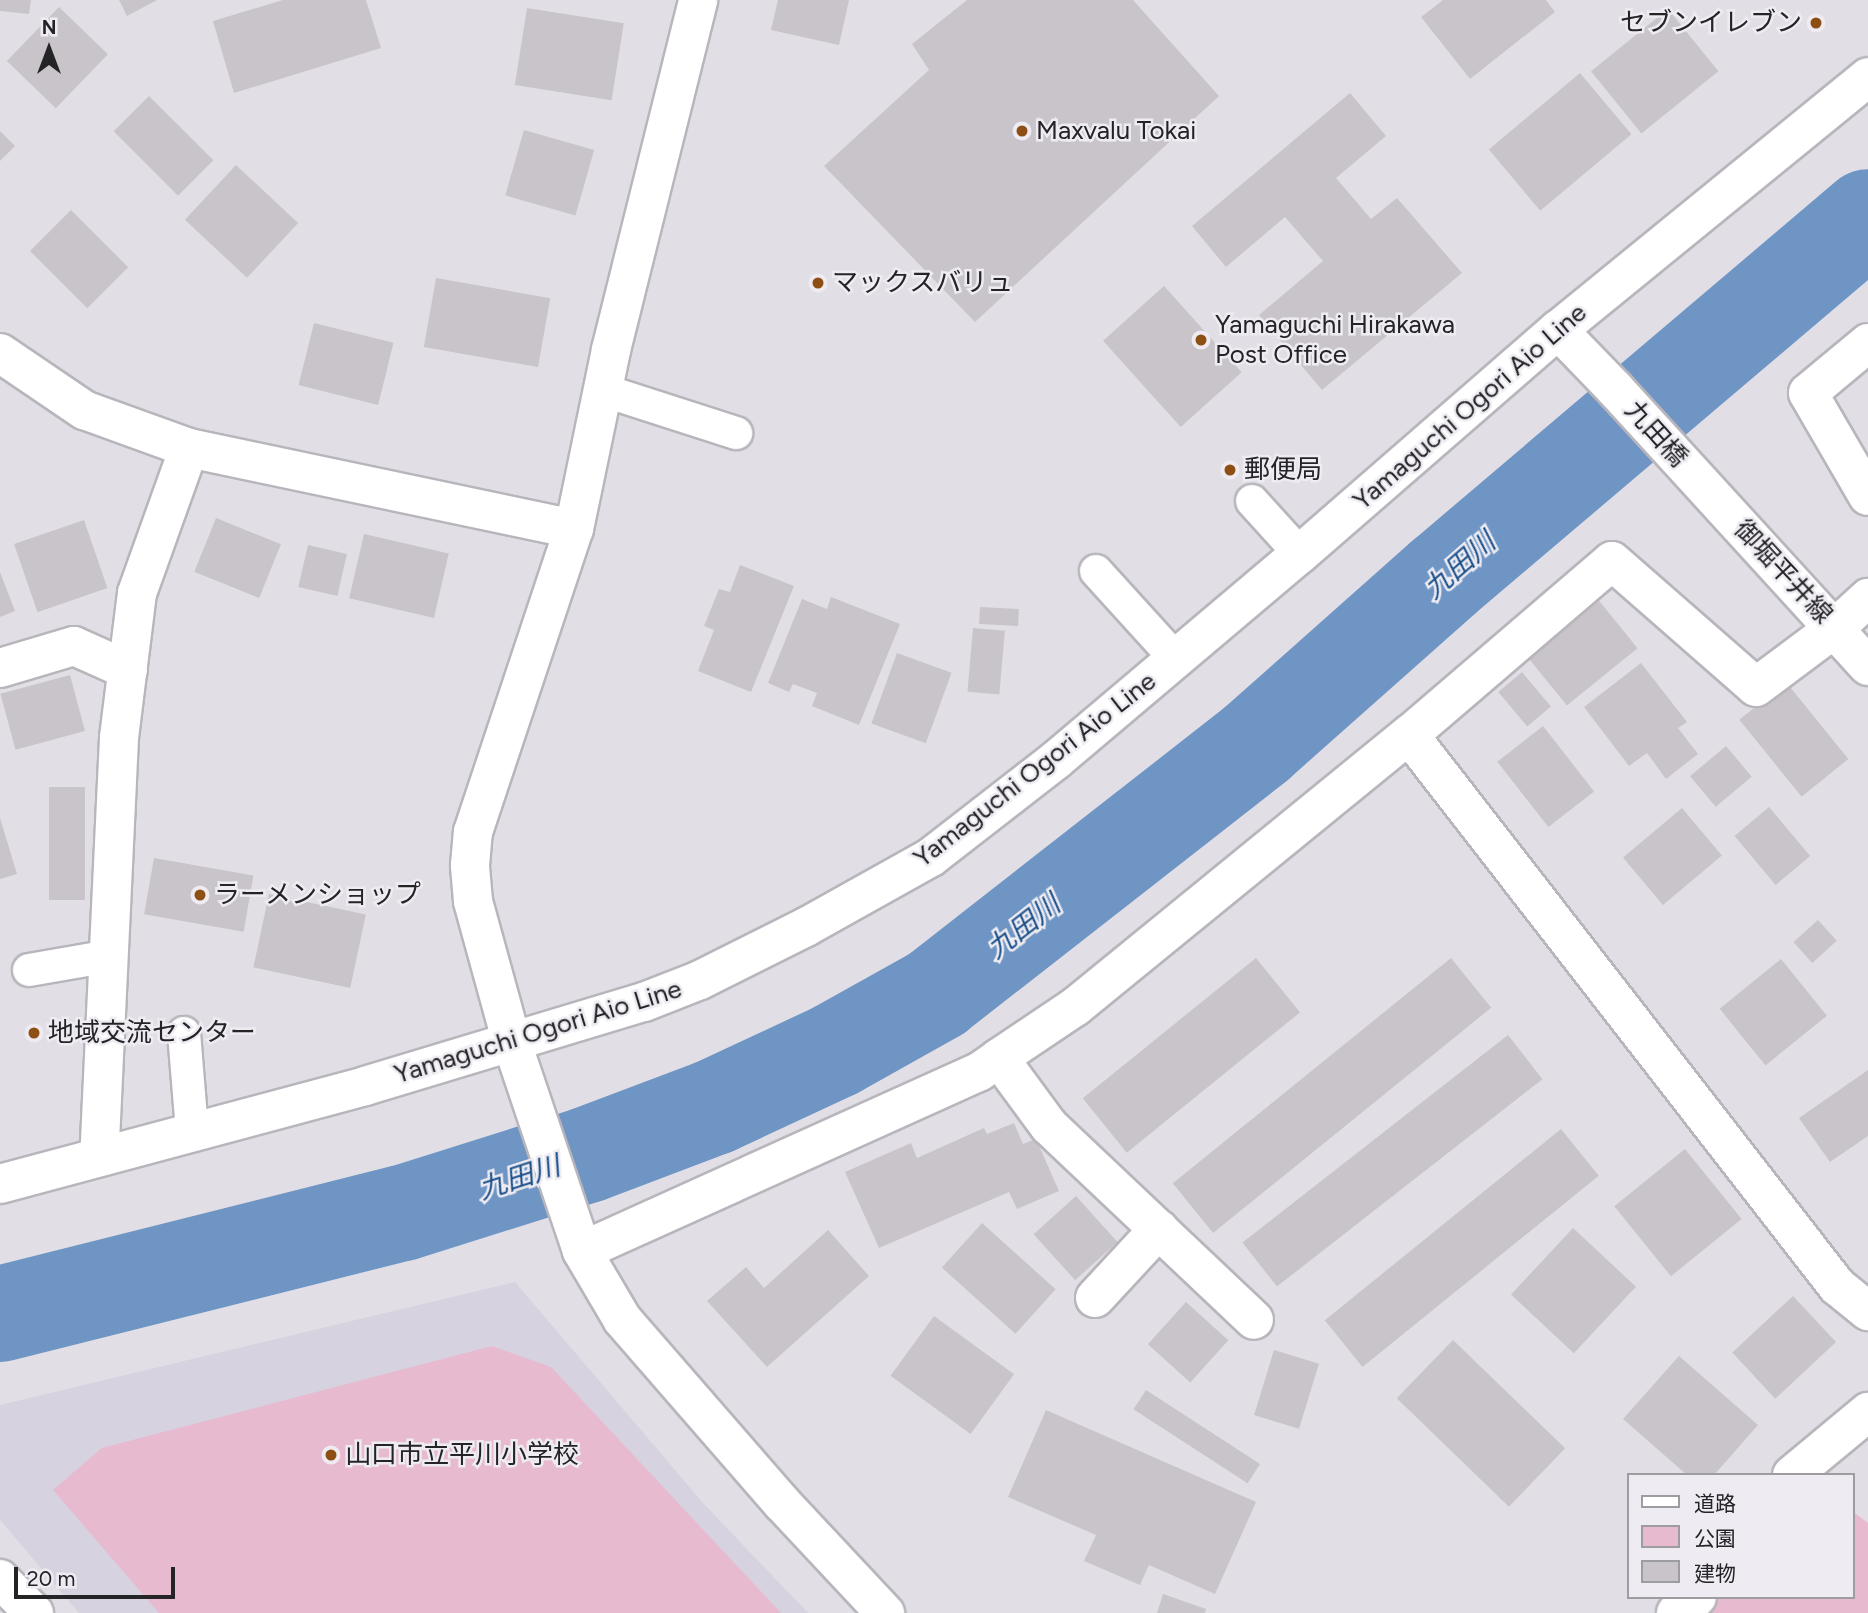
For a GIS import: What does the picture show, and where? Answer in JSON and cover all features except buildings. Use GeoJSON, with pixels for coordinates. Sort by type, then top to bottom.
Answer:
{"type":"FeatureCollection","features":[{"type":"Feature","properties":{"kind":"street"},"geometry":{"type":"LineString","coordinates":[[698,0],[602,390],[574,529],[473,832],[470,864],[473,901],[512,1043],[579,1242],[622,1319],[677,1384],[885,1613]]}},
{"type":"Feature","properties":{"kind":"street","name":"Yamaguchi Ogori Aio Line"},"geometry":{"type":"LineString","coordinates":[[0,1184],[512,1043],[644,1002],[700,980],[806,927],[931,857],[1056,760],[1300,554],[1558,330],[1868,77]]}},
{"type":"Feature","properties":{"kind":"street","name":"九田橋"},"geometry":{"type":"LineString","coordinates":[[1558,330],[1697,479]]}},
{"type":"Feature","properties":{"kind":"street"},"geometry":{"type":"LineString","coordinates":[[1868,343],[1808,393],[1868,496]]}},
{"type":"Feature","properties":{"kind":"street"},"geometry":{"type":"LineString","coordinates":[[0,353],[84,410],[189,448],[574,529]]}},
{"type":"Feature","properties":{"kind":"street"},"geometry":{"type":"LineString","coordinates":[[99,1156],[119,738],[136,593],[189,448]]}},
{"type":"Feature","properties":{"kind":"street","name":"御堀平井線"},"geometry":{"type":"LineString","coordinates":[[1697,479],[1868,666]]}},
{"type":"Feature","properties":{"kind":"street"},"geometry":{"type":"LineString","coordinates":[[579,1242],[979,1072],[1075,1007],[1409,736],[1612,561],[1756,687],[1835,628],[1868,598]]}},
{"type":"Feature","properties":{"kind":"street"},"geometry":{"type":"LineString","coordinates":[[0,668],[74,646],[128,670]]}},
{"type":"Feature","properties":{"kind":"street"},"geometry":{"type":"LineString","coordinates":[[1409,736],[1837,1286],[1868,1311]]}},
{"type":"Feature","properties":{"kind":"street"},"geometry":{"type":"LineString","coordinates":[[999,1058],[1049,1126],[1254,1320]]}},
{"type":"Feature","properties":{"kind":"street"},"geometry":{"type":"LineString","coordinates":[[1095,1298],[1159,1229]]}},
{"type":"Feature","properties":{"kind":"street"},"geometry":{"type":"LineString","coordinates":[[1794,1473],[1868,1412]]}},
{"type":"Feature","properties":{"kind":"street"},"geometry":{"type":"LineString","coordinates":[[0,1579],[34,1613]]}},
{"type":"Feature","properties":{"kind":"street"},"geometry":{"type":"LineString","coordinates":[[1676,1613],[1694,1599]]}},
{"type":"Feature","properties":{"kind":"lane"},"geometry":{"type":"LineString","coordinates":[[602,390],[736,433]]}},
{"type":"Feature","properties":{"kind":"lane"},"geometry":{"type":"LineString","coordinates":[[1252,501],[1300,554]]}},
{"type":"Feature","properties":{"kind":"lane"},"geometry":{"type":"LineString","coordinates":[[1096,570],[1175,658]]}},
{"type":"Feature","properties":{"kind":"lane"},"geometry":{"type":"LineString","coordinates":[[29,970],[110,956]]}},
{"type":"Feature","properties":{"kind":"lane"},"geometry":{"type":"LineString","coordinates":[[184,1033],[192,1131]]}},
{"type":"Feature","properties":{"kind":"shaded area","name":"山口市立平川小学校"},"geometry":{"type":"Polygon","coordinates":[[[515,1282],[704,1504],[808,1613],[79,1613],[0,1520],[0,1405],[515,1282]]]}},
{"type":"Feature","properties":{"kind":"green space","name":"山口市立平川小学校"},"geometry":{"type":"Polygon","coordinates":[[[492,1346],[551,1367],[781,1613],[159,1613],[53,1490],[102,1448],[492,1346]]]}},
{"type":"Feature","properties":{"kind":"green space"},"geometry":{"type":"Polygon","coordinates":[[[1854,1512],[1868,1523],[1868,1613],[1694,1613],[1711,1599],[1854,1599],[1854,1512]]]}},
{"type":"Feature","properties":{"kind":"waterway","name":"九田川"},"geometry":{"type":"LineString","coordinates":[[0,1314],[403,1213],[587,1155],[714,1107],[836,1050],[936,994],[1257,743],[1444,577],[1868,217]]}},
{"type":"Feature","properties":{"kind":"place","name":"セブンイレブン"},"geometry":{"type":"Point","coordinates":[1816,23]}},
{"type":"Feature","properties":{"kind":"place","name":"Maxvalu Tokai"},"geometry":{"type":"Point","coordinates":[1022,131]}},
{"type":"Feature","properties":{"kind":"place","name":"マックスバリュ"},"geometry":{"type":"Point","coordinates":[818,283]}},
{"type":"Feature","properties":{"kind":"place","name":"Yamaguchi Hirakawa Post Office"},"geometry":{"type":"Point","coordinates":[1201,340]}},
{"type":"Feature","properties":{"kind":"place","name":"郵便局"},"geometry":{"type":"Point","coordinates":[1230,470]}},
{"type":"Feature","properties":{"kind":"place","name":"ラーメンショップ"},"geometry":{"type":"Point","coordinates":[200,895]}},
{"type":"Feature","properties":{"kind":"place","name":"地域交流センター"},"geometry":{"type":"Point","coordinates":[34,1033]}},
{"type":"Feature","properties":{"kind":"place","name":"山口市立平川小学校"},"geometry":{"type":"Point","coordinates":[331,1455]}}]}
